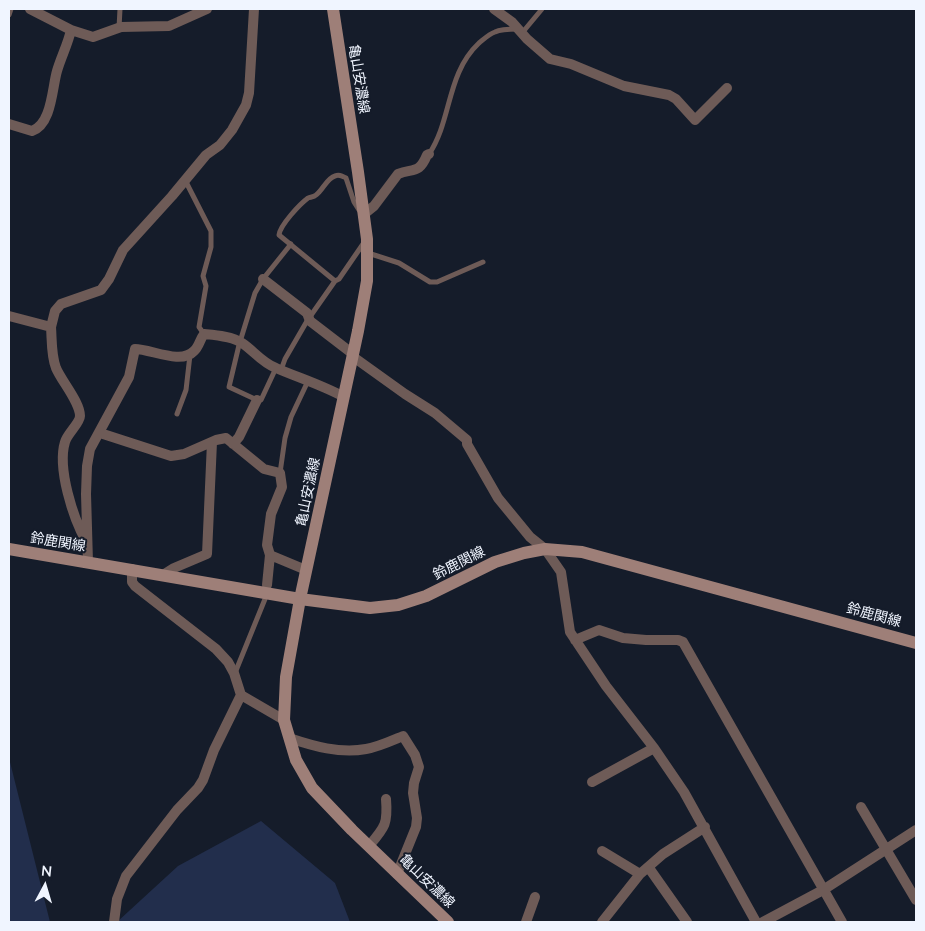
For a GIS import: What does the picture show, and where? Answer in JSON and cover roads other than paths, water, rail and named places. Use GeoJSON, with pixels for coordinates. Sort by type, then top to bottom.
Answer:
{"type":"FeatureCollection","features":[{"type":"Feature","properties":{"kind":"main road","name":"亀山安濃線"},"geometry":{"type":"LineString","coordinates":[[333,9],[367,239],[365,297],[300,599],[286,677],[284,720],[296,760],[312,788],[396,874],[448,922]]}},
{"type":"Feature","properties":{"kind":"main road","name":"鈴鹿関線"},"geometry":{"type":"LineString","coordinates":[[9,548],[300,599],[370,608],[398,604],[426,596],[495,562],[524,553],[545,549],[582,552],[916,643]]}},
{"type":"Feature","properties":{"kind":"street"},"geometry":{"type":"LineString","coordinates":[[30,9],[49,16],[71,30],[93,37],[119,28],[169,26],[206,9]]}},
{"type":"Feature","properties":{"kind":"street"},"geometry":{"type":"LineString","coordinates":[[88,544],[74,516],[65,479],[65,440],[71,429],[78,422],[80,415],[56,367],[53,356],[51,327],[55,311],[61,304],[101,290],[109,280],[123,250],[210,151],[220,145],[228,135],[246,105],[250,92],[254,9]]}},
{"type":"Feature","properties":{"kind":"street"},"geometry":{"type":"LineString","coordinates":[[494,9],[512,22],[550,59],[571,64],[624,86],[669,95],[676,99],[694,120],[727,88]]}},
{"type":"Feature","properties":{"kind":"street"},"geometry":{"type":"LineString","coordinates":[[9,124],[32,131],[44,122],[53,95],[56,75],[71,30]]}},
{"type":"Feature","properties":{"kind":"street"},"geometry":{"type":"LineString","coordinates":[[364,214],[374,206],[398,174],[416,170],[422,165],[427,155],[430,154]]}},
{"type":"Feature","properties":{"kind":"street"},"geometry":{"type":"LineString","coordinates":[[263,279],[307,312],[309,318],[353,355],[405,394],[435,413],[467,440],[498,498],[530,537],[545,549],[561,572],[570,632],[606,686],[654,748],[684,792],[756,922]]}},
{"type":"Feature","properties":{"kind":"street"},"geometry":{"type":"LineString","coordinates":[[9,316],[51,327]]}},
{"type":"Feature","properties":{"kind":"street"},"geometry":{"type":"LineString","coordinates":[[88,562],[86,494],[90,449],[129,377],[135,349],[143,349],[173,357],[190,355],[196,349],[204,334],[240,341],[267,363],[278,369],[324,386],[344,396]]}},
{"type":"Feature","properties":{"kind":"street"},"geometry":{"type":"LineString","coordinates":[[233,444],[239,437],[257,400]]}},
{"type":"Feature","properties":{"kind":"street"},"geometry":{"type":"LineString","coordinates":[[100,433],[171,456],[184,454],[226,438],[264,469],[280,473],[282,487],[270,514],[268,545],[270,555],[267,585]]}},
{"type":"Feature","properties":{"kind":"street"},"geometry":{"type":"LineString","coordinates":[[163,575],[174,568],[207,554],[212,442]]}},
{"type":"Feature","properties":{"kind":"street"},"geometry":{"type":"LineString","coordinates":[[270,555],[306,570]]}},
{"type":"Feature","properties":{"kind":"street"},"geometry":{"type":"LineString","coordinates":[[132,569],[132,582],[135,586],[216,649],[228,662],[241,695],[284,720]]}},
{"type":"Feature","properties":{"kind":"street"},"geometry":{"type":"LineString","coordinates":[[575,640],[598,630],[623,638],[678,640],[683,642],[842,922]]}},
{"type":"Feature","properties":{"kind":"street"},"geometry":{"type":"LineString","coordinates":[[114,922],[117,899],[126,876],[177,810],[198,788],[241,695]]}},
{"type":"Feature","properties":{"kind":"street"},"geometry":{"type":"LineString","coordinates":[[289,738],[317,746],[356,750],[368,749],[403,736],[415,755],[419,767],[413,793],[417,818],[416,827],[396,874]]}},
{"type":"Feature","properties":{"kind":"street"},"geometry":{"type":"LineString","coordinates":[[592,782],[654,748]]}},
{"type":"Feature","properties":{"kind":"street"},"geometry":{"type":"LineString","coordinates":[[369,846],[384,828],[387,814],[386,799]]}},
{"type":"Feature","properties":{"kind":"street"},"geometry":{"type":"LineString","coordinates":[[861,807],[916,900]]}},
{"type":"Feature","properties":{"kind":"street"},"geometry":{"type":"LineString","coordinates":[[602,922],[644,871],[663,854],[704,827]]}},
{"type":"Feature","properties":{"kind":"street"},"geometry":{"type":"LineString","coordinates":[[763,922],[823,890],[916,830]]}},
{"type":"Feature","properties":{"kind":"street"},"geometry":{"type":"LineString","coordinates":[[602,851],[644,871],[687,922]]}},
{"type":"Feature","properties":{"kind":"street"},"geometry":{"type":"LineString","coordinates":[[526,922],[535,897]]}},
{"type":"Feature","properties":{"kind":"lane"},"geometry":{"type":"LineString","coordinates":[[9,15],[11,9]]}},
{"type":"Feature","properties":{"kind":"lane"},"geometry":{"type":"LineString","coordinates":[[119,28],[120,9]]}},
{"type":"Feature","properties":{"kind":"lane"},"geometry":{"type":"LineString","coordinates":[[430,154],[439,134],[455,80],[474,48],[494,32],[520,31],[542,9]]}},
{"type":"Feature","properties":{"kind":"lane"},"geometry":{"type":"LineString","coordinates":[[335,281],[279,235],[279,231],[290,216],[309,198],[316,195],[333,176],[337,175],[346,178],[354,202],[364,214]]}},
{"type":"Feature","properties":{"kind":"lane"},"geometry":{"type":"LineString","coordinates":[[185,180],[208,222],[211,232],[211,247],[203,276],[206,286],[199,327],[204,334]]}},
{"type":"Feature","properties":{"kind":"lane"},"geometry":{"type":"LineString","coordinates":[[291,244],[263,279],[255,293],[240,341],[229,386],[257,400],[261,400],[309,318],[367,239]]}},
{"type":"Feature","properties":{"kind":"lane"},"geometry":{"type":"LineString","coordinates":[[368,253],[398,263],[430,282],[437,282],[483,262]]}},
{"type":"Feature","properties":{"kind":"lane"},"geometry":{"type":"LineString","coordinates":[[178,414],[186,390],[190,355]]}},
{"type":"Feature","properties":{"kind":"lane"},"geometry":{"type":"LineString","coordinates":[[280,473],[285,438],[291,417],[309,380]]}},
{"type":"Feature","properties":{"kind":"lane"},"geometry":{"type":"LineString","coordinates":[[234,674],[265,599]]}}]}
